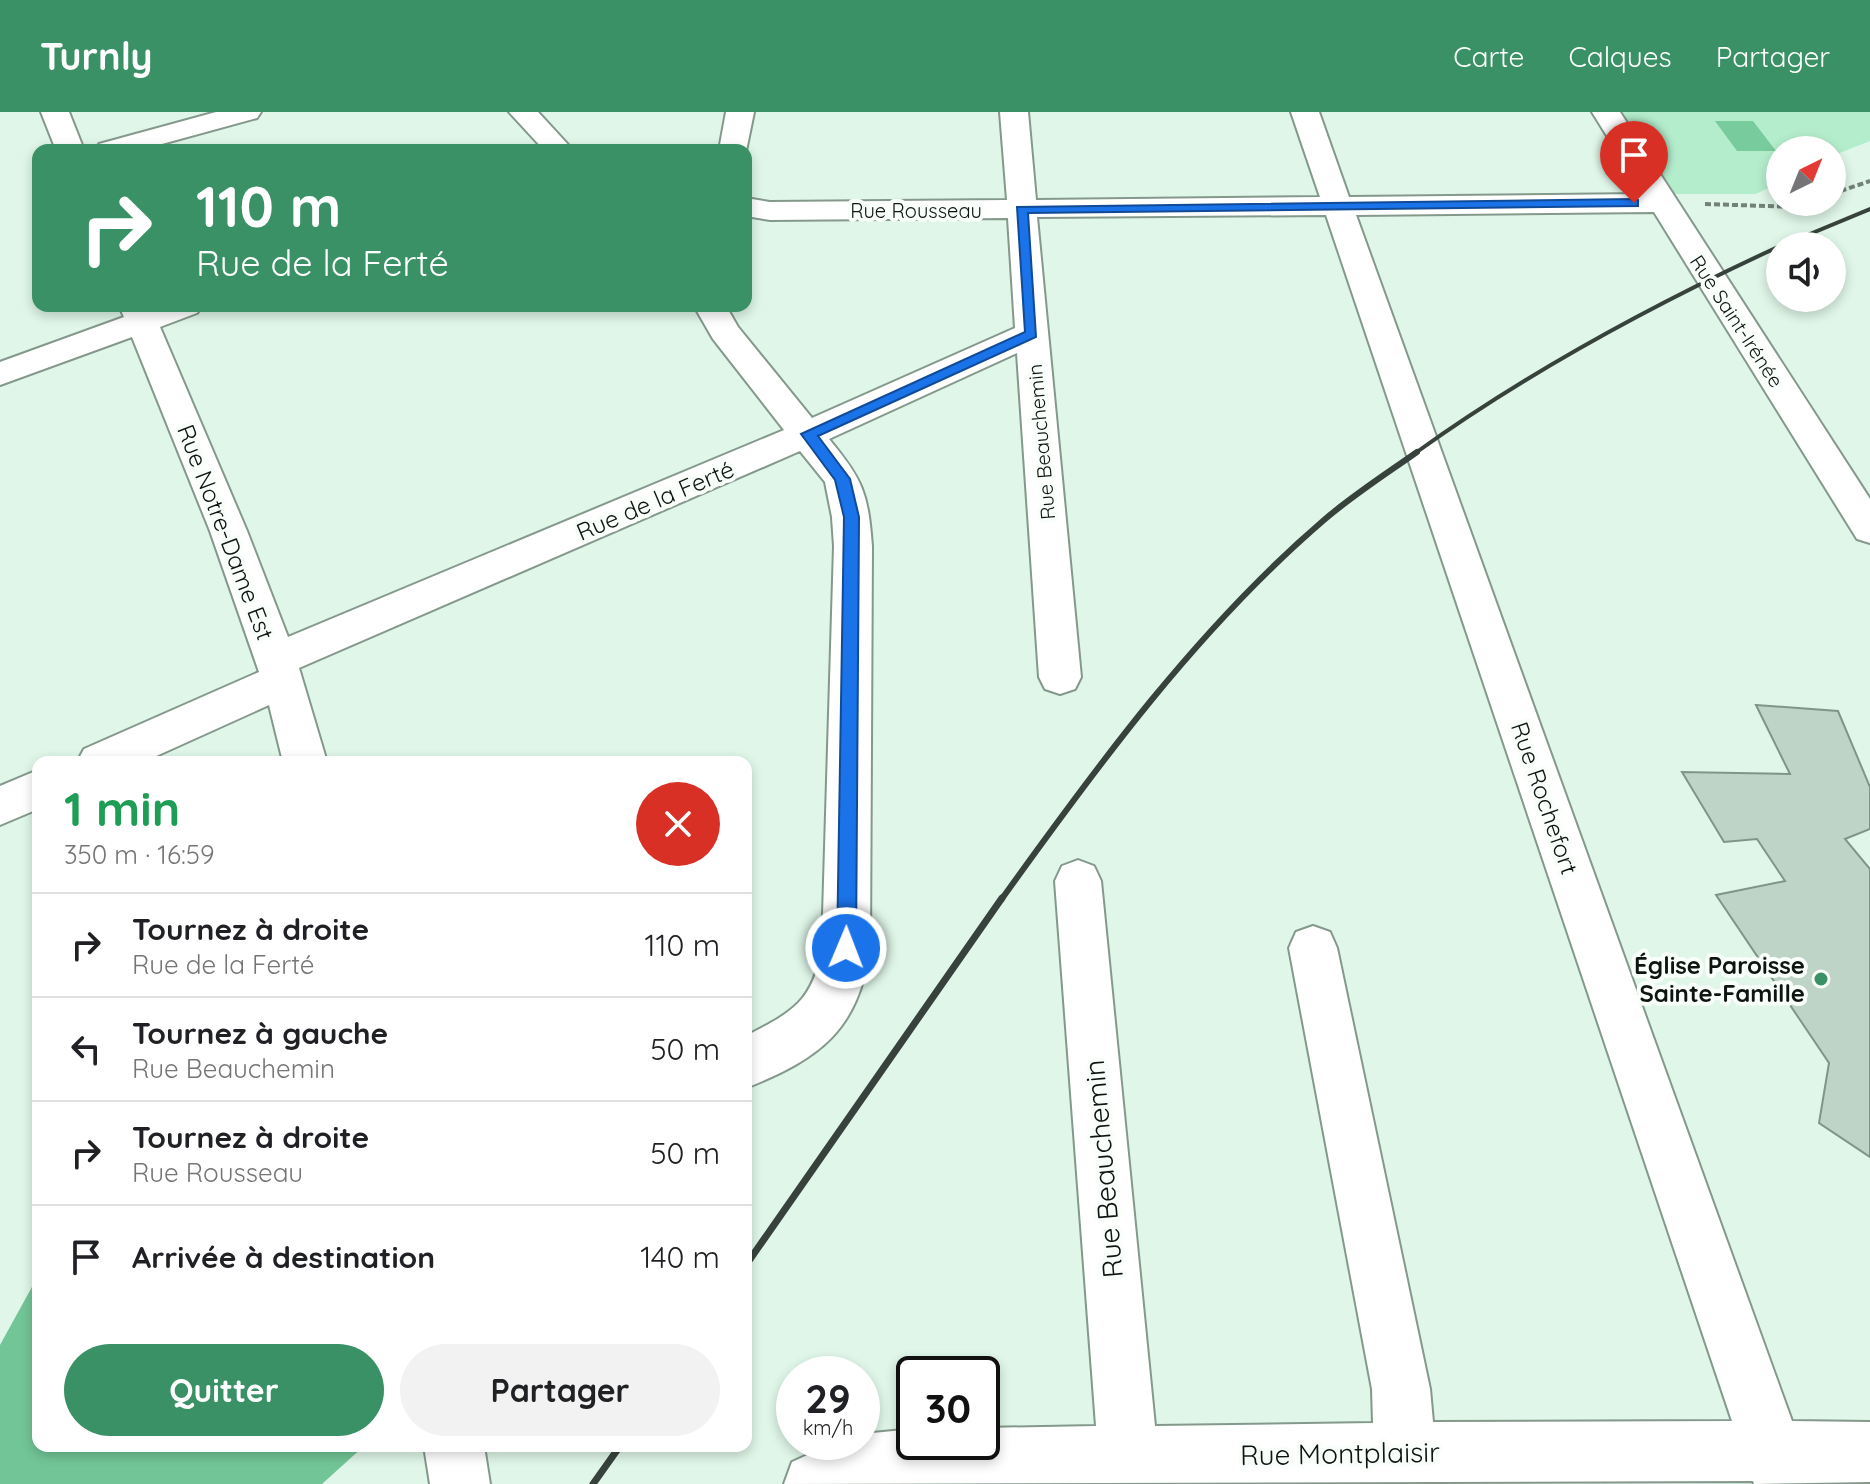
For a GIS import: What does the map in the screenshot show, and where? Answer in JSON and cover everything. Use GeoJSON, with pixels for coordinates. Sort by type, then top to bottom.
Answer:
{"type":"FeatureCollection","features":[{"type":"Feature","properties":{"kind":"street"},"geometry":{"type":"LineString","coordinates":[[55,112],[68,144]]}},
{"type":"Feature","properties":{"kind":"street"},"geometry":{"type":"LineString","coordinates":[[131,144],[247,112]]}},
{"type":"Feature","properties":{"kind":"street"},"geometry":{"type":"LineString","coordinates":[[523,112],[553,144]]}},
{"type":"Feature","properties":{"kind":"street"},"geometry":{"type":"LineString","coordinates":[[734,144],[740,112]]}},
{"type":"Feature","properties":{"kind":"street","name":"Rue Beauchemin"},"geometry":{"type":"LineString","coordinates":[[1014,112],[1060,677]]}},
{"type":"Feature","properties":{"kind":"street","name":"Rue Rochefort"},"geometry":{"type":"LineString","coordinates":[[1305,112],[1778,1468]]}},
{"type":"Feature","properties":{"kind":"street","name":"Rue Saint-Irénée"},"geometry":{"type":"LineString","coordinates":[[1606,112],[1870,529]]}},
{"type":"Feature","properties":{"kind":"street","name":"Rue Rousseau"},"geometry":{"type":"LineString","coordinates":[[752,208],[770,211],[1662,203]]}},
{"type":"Feature","properties":{"kind":"street"},"geometry":{"type":"LineString","coordinates":[[713,312],[724,332],[842,479],[851,517],[846,948],[842,984],[823,1014],[809,1027],[752,1060]]}},
{"type":"Feature","properties":{"kind":"street"},"geometry":{"type":"LineString","coordinates":[[0,374],[138,314]]}},
{"type":"Feature","properties":{"kind":"street","name":"Rue Notre-Dame Est"},"geometry":{"type":"LineString","coordinates":[[138,314],[191,441],[279,670],[303,756]]}},
{"type":"Feature","properties":{"kind":"street","name":"Rue de la Ferté"},"geometry":{"type":"LineString","coordinates":[[111,756],[279,670],[1031,334]]}},
{"type":"Feature","properties":{"kind":"street"},"geometry":{"type":"LineString","coordinates":[[0,806],[32,792]]}},
{"type":"Feature","properties":{"kind":"street","name":"Rue Beauchemin"},"geometry":{"type":"LineString","coordinates":[[1078,881],[1128,1456]]}},
{"type":"Feature","properties":{"kind":"street"},"geometry":{"type":"LineString","coordinates":[[1313,948],[1401,1389],[1408,1469]]}},
{"type":"Feature","properties":{"kind":"street","name":"Rue Montplaisir"},"geometry":{"type":"LineString","coordinates":[[814,1484],[842,1469],[891,1459],[1128,1456],[1408,1469],[1605,1450],[1778,1468],[1870,1452]]}},
{"type":"Feature","properties":{"kind":"street"},"geometry":{"type":"LineString","coordinates":[[455,1452],[460,1484]]}},
{"type":"Feature","properties":{"kind":"path"},"geometry":{"type":"LineString","coordinates":[[1846,189],[1870,181]]}},
{"type":"Feature","properties":{"kind":"path"},"geometry":{"type":"LineString","coordinates":[[1662,203],[1766,206]]}},
{"type":"Feature","properties":{"kind":"shaded area"},"geometry":{"type":"Polygon","coordinates":[[[1615,112],[1870,112],[1870,141],[1846,150],[1846,136],[1766,136],[1766,189],[1756,194],[1667,194],[1615,112]]]}},
{"type":"Feature","properties":{"kind":"shaded area"},"geometry":{"type":"Polygon","coordinates":[[[1715,121],[1753,121],[1766,138],[1766,151],[1737,151],[1715,121]]]}},
{"type":"Feature","properties":{"kind":"shaded area"},"geometry":{"type":"Polygon","coordinates":[[[32,1287],[32,1452],[357,1452],[322,1484],[0,1484],[0,1345],[32,1287]]]}},
{"type":"Feature","properties":{"kind":"building","name":"Église Paroisse Sainte-Famille"},"geometry":{"type":"Polygon","coordinates":[[[1756,705],[1838,711],[1870,787],[1870,829],[1845,839],[1870,869],[1870,1157],[1819,1123],[1829,1063],[1716,895],[1785,881],[1757,839],[1724,842],[1682,772],[1790,774],[1756,705]]]}},
{"type":"Feature","properties":{"kind":"railway"},"geometry":{"type":"LineString","coordinates":[[1815,232],[1870,209]]}},
{"type":"Feature","properties":{"kind":"railway"},"geometry":{"type":"LineString","coordinates":[[1414,454],[1502,395],[1592,341],[1766,253]]}},
{"type":"Feature","properties":{"kind":"railway"},"geometry":{"type":"LineString","coordinates":[[1001,900],[1112,749],[1234,606],[1324,520],[1417,452]]}},
{"type":"Feature","properties":{"kind":"railway"},"geometry":{"type":"LineString","coordinates":[[752,1256],[1002,898]]}},
{"type":"Feature","properties":{"kind":"railway"},"geometry":{"type":"LineString","coordinates":[[593,1484],[616,1452]]}},
{"type":"Feature","properties":{"kind":"place","name":"Église Paroisse Sainte-Famille"},"geometry":{"type":"Point","coordinates":[1821,979]}},
{"type":"Feature","properties":{"kind":"route"},"geometry":{"type":"LineString","coordinates":[[846,948],[851,517],[842,479],[808,434],[1031,334],[1021,209],[1634,203]]}}]}
